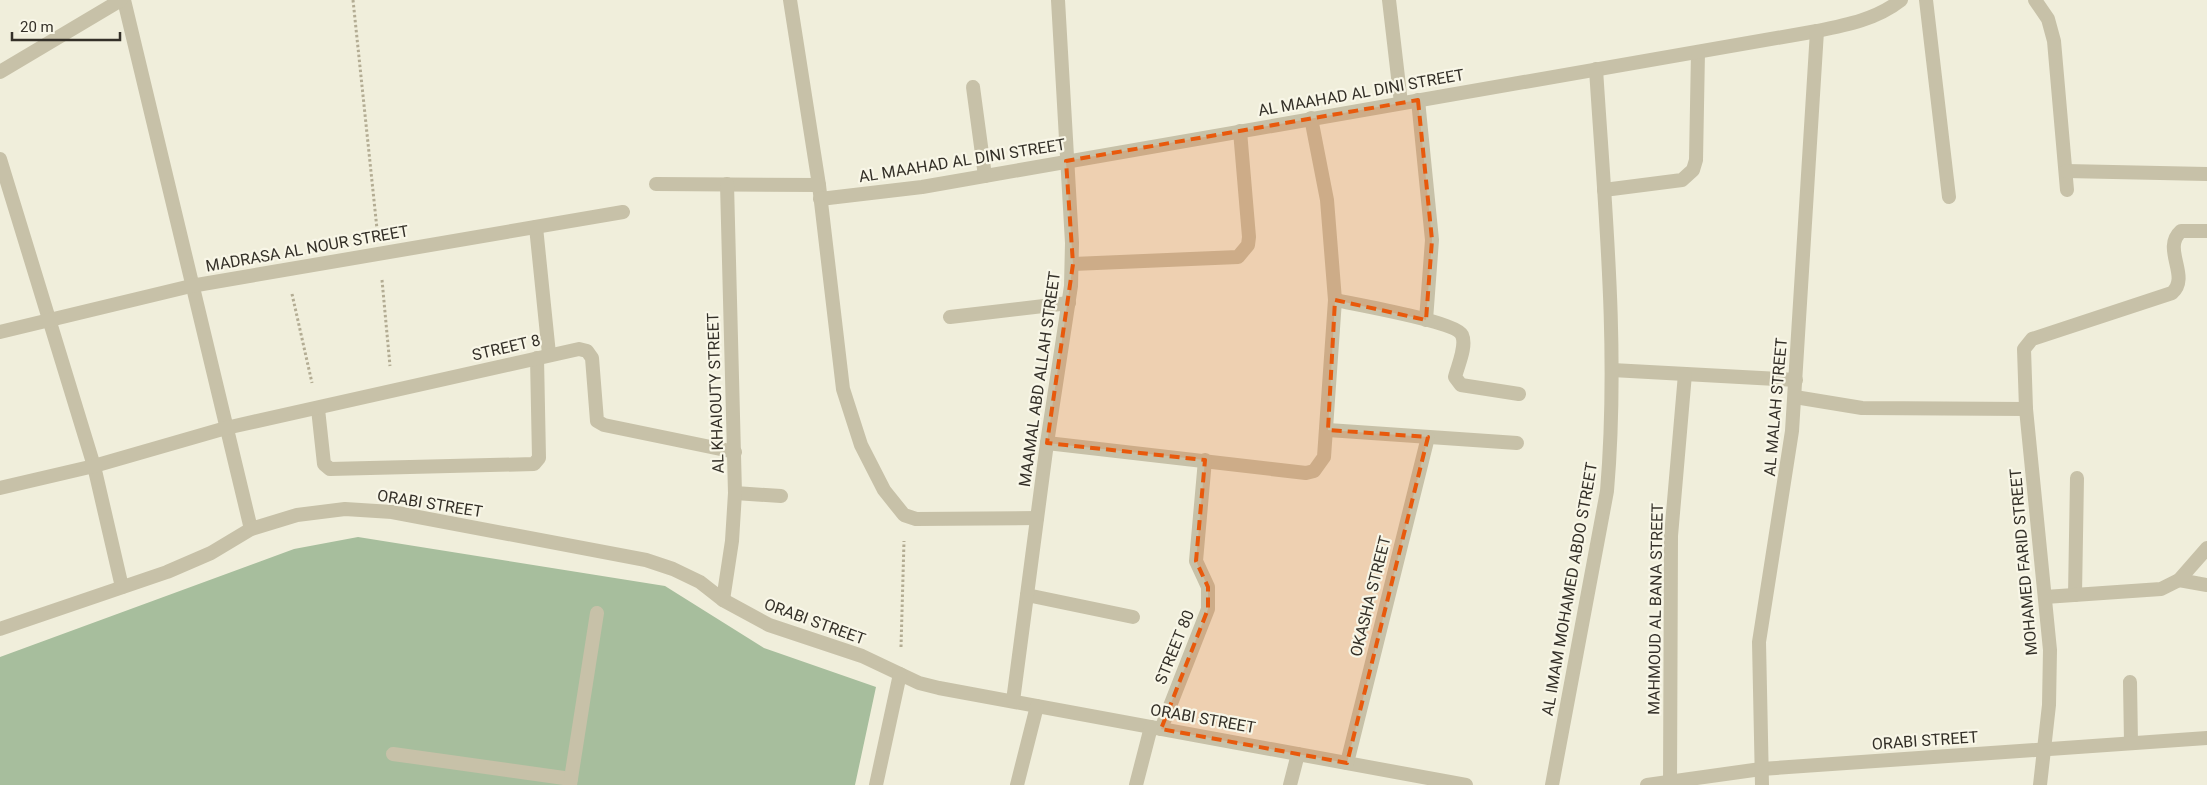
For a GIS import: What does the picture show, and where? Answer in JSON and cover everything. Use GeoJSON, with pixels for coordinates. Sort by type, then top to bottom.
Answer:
{"type":"FeatureCollection","features":[{"type":"Feature","properties":{"kind":"street"},"geometry":{"type":"LineString","coordinates":[[0,72],[123,0],[251,529]]}},
{"type":"Feature","properties":{"kind":"street"},"geometry":{"type":"LineString","coordinates":[[790,0],[820,192],[843,389],[861,445],[884,490],[904,515],[916,519],[1037,518]]}},
{"type":"Feature","properties":{"kind":"street","name":"MAAMAL ABD ALLAH STREET"},"geometry":{"type":"LineString","coordinates":[[1013,701],[1026,595],[1069,303],[1073,264],[1058,0]]}},
{"type":"Feature","properties":{"kind":"street"},"geometry":{"type":"LineString","coordinates":[[1389,0],[1402,103]]}},
{"type":"Feature","properties":{"kind":"street","name":"AL MAAHAD AL DINI STREET"},"geometry":{"type":"LineString","coordinates":[[656,184],[727,184],[820,192],[922,187],[1817,31],[1857,22],[1890,9],[1901,0]]}},
{"type":"Feature","properties":{"kind":"street"},"geometry":{"type":"LineString","coordinates":[[1926,0],[1949,197]]}},
{"type":"Feature","properties":{"kind":"street"},"geometry":{"type":"LineString","coordinates":[[2035,0],[2048,19],[2054,41],[2067,190]]}},
{"type":"Feature","properties":{"kind":"street","name":"AL MALAH STREET"},"geometry":{"type":"LineString","coordinates":[[1762,785],[1759,642],[1788,470],[1795,397],[1817,31]]}},
{"type":"Feature","properties":{"kind":"street"},"geometry":{"type":"LineString","coordinates":[[1604,190],[1682,180],[1693,170],[1696,160],[1698,52]]}},
{"type":"Feature","properties":{"kind":"street","name":"AL IMAM MOHAMED ABDO STREET"},"geometry":{"type":"LineString","coordinates":[[1552,785],[1607,491],[1613,404],[1604,190],[1596,69]]}},
{"type":"Feature","properties":{"kind":"street"},"geometry":{"type":"LineString","coordinates":[[973,86],[985,176]]}},
{"type":"Feature","properties":{"kind":"street"},"geometry":{"type":"LineString","coordinates":[[1418,100],[1432,240],[1426,320]]}},
{"type":"Feature","properties":{"kind":"street"},"geometry":{"type":"LineString","coordinates":[[1047,443],[1306,473],[1314,471],[1324,457],[1328,430],[1335,300],[1327,200],[1311,118]]}},
{"type":"Feature","properties":{"kind":"street"},"geometry":{"type":"LineString","coordinates":[[1073,264],[1238,257],[1243,253],[1249,237],[1240,131]]}},
{"type":"Feature","properties":{"kind":"street"},"geometry":{"type":"LineString","coordinates":[[0,159],[51,320],[94,466],[122,587]]}},
{"type":"Feature","properties":{"kind":"street"},"geometry":{"type":"LineString","coordinates":[[2066,170],[2207,174]]}},
{"type":"Feature","properties":{"kind":"street","name":"AL KHAIOUTY STREET"},"geometry":{"type":"LineString","coordinates":[[723,600],[732,541],[735,493],[727,184]]}},
{"type":"Feature","properties":{"kind":"street","name":"MADRASA AL NOUR STREET"},"geometry":{"type":"LineString","coordinates":[[0,332],[191,286],[623,212]]}},
{"type":"Feature","properties":{"kind":"street"},"geometry":{"type":"LineString","coordinates":[[318,409],[324,464],[330,469],[534,464],[539,458],[543,356],[536,227]]}},
{"type":"Feature","properties":{"kind":"street","name":"MOHAMED FARID STREET"},"geometry":{"type":"LineString","coordinates":[[2040,785],[2049,705],[2050,650],[2026,409],[2024,349],[2032,339],[2172,294],[2178,288],[2179,281],[2173,246],[2175,236],[2181,230],[2207,231]]}},
{"type":"Feature","properties":{"kind":"street"},"geometry":{"type":"LineString","coordinates":[[1335,300],[1426,320],[1457,329],[1462,335],[1464,344],[1455,377],[1461,385],[1519,394]]}},
{"type":"Feature","properties":{"kind":"street"},"geometry":{"type":"LineString","coordinates":[[950,317],[1069,303]]}},
{"type":"Feature","properties":{"kind":"street","name":"STREET 8"},"geometry":{"type":"LineString","coordinates":[[0,488],[94,466],[226,428],[318,409],[579,349],[587,351],[592,358],[597,421],[735,452]]}},
{"type":"Feature","properties":{"kind":"street"},"geometry":{"type":"LineString","coordinates":[[1612,370],[1796,380]]}},
{"type":"Feature","properties":{"kind":"street","name":"MAHMOUD AL BANA STREET"},"geometry":{"type":"LineString","coordinates":[[1670,783],[1671,536],[1685,374]]}},
{"type":"Feature","properties":{"kind":"street"},"geometry":{"type":"LineString","coordinates":[[1795,397],[1862,408],[2026,409]]}},
{"type":"Feature","properties":{"kind":"street"},"geometry":{"type":"LineString","coordinates":[[1328,430],[1517,443]]}},
{"type":"Feature","properties":{"kind":"street","name":"OKASHA STREET"},"geometry":{"type":"LineString","coordinates":[[1347,763],[1428,437]]}},
{"type":"Feature","properties":{"kind":"street","name":"STREET 80"},"geometry":{"type":"LineString","coordinates":[[1136,785],[1156,728],[1208,609],[1210,598],[1204,577],[1196,561],[1205,460]]}},
{"type":"Feature","properties":{"kind":"street"},"geometry":{"type":"LineString","coordinates":[[2075,595],[2077,478]]}},
{"type":"Feature","properties":{"kind":"street"},"geometry":{"type":"LineString","coordinates":[[735,493],[781,496]]}},
{"type":"Feature","properties":{"kind":"street","name":"ORABI STREET"},"geometry":{"type":"LineString","coordinates":[[0,629],[167,572],[211,553],[251,529],[297,515],[344,509],[392,512],[646,560],[673,568],[700,582],[723,600],[769,625],[862,656],[900,674],[939,688],[1466,785]]}},
{"type":"Feature","properties":{"kind":"street"},"geometry":{"type":"LineString","coordinates":[[2045,597],[2161,589],[2179,580],[2207,548]]}},
{"type":"Feature","properties":{"kind":"street"},"geometry":{"type":"LineString","coordinates":[[2179,580],[2207,585]]}},
{"type":"Feature","properties":{"kind":"street"},"geometry":{"type":"LineString","coordinates":[[1026,595],[1133,617]]}},
{"type":"Feature","properties":{"kind":"street"},"geometry":{"type":"LineString","coordinates":[[393,754],[570,782],[597,613]]}},
{"type":"Feature","properties":{"kind":"street"},"geometry":{"type":"LineString","coordinates":[[876,785],[900,674]]}},
{"type":"Feature","properties":{"kind":"street"},"geometry":{"type":"LineString","coordinates":[[2130,682],[2131,743]]}},
{"type":"Feature","properties":{"kind":"street"},"geometry":{"type":"LineString","coordinates":[[1017,785],[1037,706]]}},
{"type":"Feature","properties":{"kind":"street","name":"ORABI STREET"},"geometry":{"type":"LineString","coordinates":[[1647,785],[1761,769],[2207,738]]}},
{"type":"Feature","properties":{"kind":"street"},"geometry":{"type":"LineString","coordinates":[[1290,785],[1298,754]]}},
{"type":"Feature","properties":{"kind":"path"},"geometry":{"type":"LineString","coordinates":[[353,0],[380,254],[392,391]]}},
{"type":"Feature","properties":{"kind":"path"},"geometry":{"type":"LineString","coordinates":[[286,269],[318,409]]}},
{"type":"Feature","properties":{"kind":"path"},"geometry":{"type":"LineString","coordinates":[[900,674],[904,515]]}},
{"type":"Feature","properties":{"kind":"highlighted area"},"geometry":{"type":"Polygon","coordinates":[[[1418,100],[1432,240],[1426,320],[1335,300],[1328,430],[1428,437],[1347,763],[1161,729],[1208,609],[1208,587],[1196,561],[1205,460],[1047,443],[1073,264],[1066,161],[1418,100]]]}},
{"type":"Feature","properties":{"kind":"green space"},"geometry":{"type":"Polygon","coordinates":[[[358,537],[665,586],[764,648],[876,687],[855,785],[0,785],[0,657],[294,549],[358,537]]]}}]}
